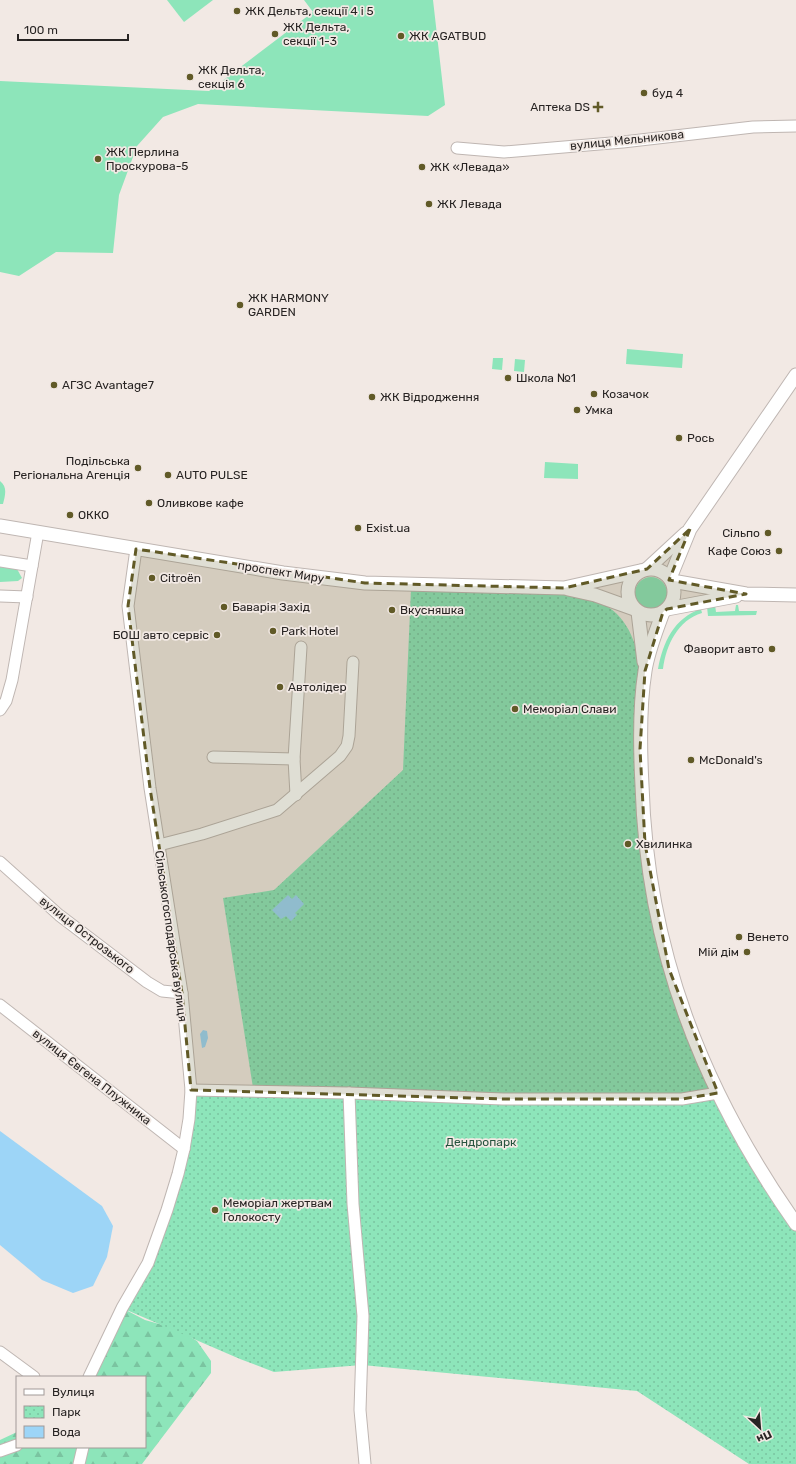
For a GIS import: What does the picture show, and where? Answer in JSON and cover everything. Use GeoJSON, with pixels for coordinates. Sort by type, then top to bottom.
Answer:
{"type":"FeatureCollection","features":[{"type":"Feature","properties":{"kind":"main road"},"geometry":{"type":"LineString","coordinates":[[796,375],[690,529],[671,579],[674,596],[665,611],[650,650],[645,672],[640,749],[645,844],[655,906],[669,969],[681,1006],[718,1093],[746,1147],[796,1224]]}},
{"type":"Feature","properties":{"kind":"main road","name":"проспект Миру"},"geometry":{"type":"LineString","coordinates":[[0,526],[283,573],[365,583],[564,588],[595,595],[636,610]]}},
{"type":"Feature","properties":{"kind":"main road"},"geometry":{"type":"LineString","coordinates":[[645,672],[636,610],[629,599],[628,588],[632,578],[644,570],[690,529]]}},
{"type":"Feature","properties":{"kind":"main road"},"geometry":{"type":"LineString","coordinates":[[644,570],[661,571],[671,579],[746,594],[796,595]]}},
{"type":"Feature","properties":{"kind":"main road","name":"проспект Миру"},"geometry":{"type":"LineString","coordinates":[[564,588],[644,570]]}},
{"type":"Feature","properties":{"kind":"main road"},"geometry":{"type":"LineString","coordinates":[[636,610],[648,616],[702,601],[746,594]]}},
{"type":"Feature","properties":{"kind":"street","name":"вулиця Мельникова"},"geometry":{"type":"LineString","coordinates":[[457,148],[504,152],[623,142],[753,127],[796,126]]}},
{"type":"Feature","properties":{"kind":"street"},"geometry":{"type":"LineString","coordinates":[[0,710],[6,701],[12,680],[38,532]]}},
{"type":"Feature","properties":{"kind":"street","name":"Сільськогосподарська вулиця"},"geometry":{"type":"LineString","coordinates":[[89,1376],[122,1308],[148,1263],[178,1174],[189,1119],[191,1090],[182,993],[150,788],[128,606],[136,549]]}},
{"type":"Feature","properties":{"kind":"street"},"geometry":{"type":"LineString","coordinates":[[0,561],[32,566]]}},
{"type":"Feature","properties":{"kind":"street"},"geometry":{"type":"LineString","coordinates":[[0,596],[26,597]]}},
{"type":"Feature","properties":{"kind":"street"},"geometry":{"type":"LineString","coordinates":[[296,795],[294,759],[300,648]]}},
{"type":"Feature","properties":{"kind":"street"},"geometry":{"type":"LineString","coordinates":[[159,845],[252,819],[277,810],[340,756],[347,746],[349,736],[353,662]]}},
{"type":"Feature","properties":{"kind":"street"},"geometry":{"type":"LineString","coordinates":[[213,757],[294,759]]}},
{"type":"Feature","properties":{"kind":"street","name":"вулиця Острозького"},"geometry":{"type":"LineString","coordinates":[[0,862],[59,914],[147,982],[162,992],[182,993]]}},
{"type":"Feature","properties":{"kind":"street","name":"вулиця Євгена Плужника"},"geometry":{"type":"LineString","coordinates":[[0,1005],[184,1149]]}},
{"type":"Feature","properties":{"kind":"street"},"geometry":{"type":"LineString","coordinates":[[191,1090],[349,1093],[503,1099],[682,1099],[718,1093]]}},
{"type":"Feature","properties":{"kind":"street"},"geometry":{"type":"LineString","coordinates":[[349,1093],[353,1204],[363,1316],[360,1410],[365,1464]]}},
{"type":"Feature","properties":{"kind":"street"},"geometry":{"type":"LineString","coordinates":[[0,1352],[33,1376]]}},
{"type":"Feature","properties":{"kind":"street"},"geometry":{"type":"LineString","coordinates":[[0,1451],[16,1445]]}},
{"type":"Feature","properties":{"kind":"street"},"geometry":{"type":"LineString","coordinates":[[79,1464],[83,1448]]}},
{"type":"Feature","properties":{"kind":"highlighted area"},"geometry":{"type":"Polygon","coordinates":[[[690,529],[669,580],[746,594],[667,609],[663,612],[645,671],[640,749],[645,844],[669,969],[718,1093],[682,1099],[503,1099],[191,1090],[182,993],[150,788],[128,606],[136,549],[365,583],[564,588],[647,569],[690,529]]]}},
{"type":"Feature","properties":{"kind":"green space"},"geometry":{"type":"Polygon","coordinates":[[[167,0],[213,0],[184,22],[167,0]]]}},
{"type":"Feature","properties":{"kind":"green space"},"geometry":{"type":"Polygon","coordinates":[[[304,0],[433,0],[445,105],[428,116],[198,104],[163,117],[137,146],[119,195],[113,253],[56,252],[19,276],[0,272],[0,81],[209,91],[313,12],[304,0]]]}},
{"type":"Feature","properties":{"kind":"green space"},"geometry":{"type":"Polygon","coordinates":[[[627,349],[683,354],[682,368],[626,364],[627,349]]]}},
{"type":"Feature","properties":{"kind":"green space"},"geometry":{"type":"Polygon","coordinates":[[[493,358],[503,358],[502,370],[492,369],[493,358]]]}},
{"type":"Feature","properties":{"kind":"green space"},"geometry":{"type":"Polygon","coordinates":[[[515,359],[525,360],[524,372],[514,371],[515,359]]]}},
{"type":"Feature","properties":{"kind":"green space"},"geometry":{"type":"Polygon","coordinates":[[[545,462],[578,464],[578,479],[544,478],[545,462]]]}},
{"type":"Feature","properties":{"kind":"green space"},"geometry":{"type":"Polygon","coordinates":[[[0,481],[3,483],[5,489],[3,504],[0,504],[0,481]]]}},
{"type":"Feature","properties":{"kind":"green space"},"geometry":{"type":"Polygon","coordinates":[[[0,567],[17,569],[22,578],[18,581],[0,582],[0,567]]]}},
{"type":"Feature","properties":{"kind":"green space"},"geometry":{"type":"Polygon","coordinates":[[[651,577],[657,578],[664,584],[667,593],[666,599],[660,606],[651,609],[645,608],[638,602],[635,593],[636,587],[642,580],[651,577]]]}},
{"type":"Feature","properties":{"kind":"green space","name":"Дендропарк"},"geometry":{"type":"Polygon","coordinates":[[[411,589],[536,590],[579,595],[598,601],[613,611],[626,625],[635,645],[641,672],[639,810],[678,1007],[796,1230],[796,1464],[749,1464],[637,1391],[362,1365],[274,1372],[240,1359],[122,1308],[151,1264],[194,1093],[254,1094],[223,898],[274,890],[403,770],[411,589]]]}},
{"type":"Feature","properties":{"kind":"green space"},"geometry":{"type":"Polygon","coordinates":[[[715,605],[716,612],[735,611],[736,605],[738,605],[739,611],[757,611],[756,615],[708,616],[707,607],[715,605]]]}},
{"type":"Feature","properties":{"kind":"green space"},"geometry":{"type":"Polygon","coordinates":[[[701,609],[702,613],[686,621],[680,627],[670,643],[663,669],[658,669],[663,650],[671,632],[684,618],[701,609]]]}},
{"type":"Feature","properties":{"kind":"green space"},"geometry":{"type":"Polygon","coordinates":[[[122,1308],[145,1320],[177,1329],[197,1341],[211,1361],[211,1373],[142,1464],[0,1464],[0,1440],[16,1432],[16,1448],[146,1448],[146,1376],[89,1376],[122,1308]]]}},
{"type":"Feature","properties":{"kind":"water"},"geometry":{"type":"Polygon","coordinates":[[[288,895],[292,899],[296,895],[304,904],[295,913],[297,915],[291,921],[286,916],[281,919],[272,910],[288,895]]]}},
{"type":"Feature","properties":{"kind":"water"},"geometry":{"type":"Polygon","coordinates":[[[203,1030],[207,1031],[208,1038],[205,1047],[202,1048],[200,1034],[203,1030]]]}},
{"type":"Feature","properties":{"kind":"water"},"geometry":{"type":"Polygon","coordinates":[[[0,1131],[102,1206],[113,1226],[107,1257],[93,1286],[73,1293],[42,1280],[0,1245],[0,1131]]]}},
{"type":"Feature","properties":{"kind":"place","name":"ЖК Дельта, секції 4 і 5"},"geometry":{"type":"Point","coordinates":[237,11]}},
{"type":"Feature","properties":{"kind":"place","name":"ЖК Дельта, секції 1-3"},"geometry":{"type":"Point","coordinates":[275,34]}},
{"type":"Feature","properties":{"kind":"place","name":"ЖК AGATBUD"},"geometry":{"type":"Point","coordinates":[401,36]}},
{"type":"Feature","properties":{"kind":"place","name":"ЖК Дельта, секція 6"},"geometry":{"type":"Point","coordinates":[190,77]}},
{"type":"Feature","properties":{"kind":"place","name":"буд 4"},"geometry":{"type":"Point","coordinates":[644,93]}},
{"type":"Feature","properties":{"kind":"place","name":"Аптека DS"},"geometry":{"type":"Point","coordinates":[598,107]}},
{"type":"Feature","properties":{"kind":"place","name":"ЖК Перлина Проскурова-5"},"geometry":{"type":"Point","coordinates":[98,159]}},
{"type":"Feature","properties":{"kind":"place","name":"ЖК «Левада»"},"geometry":{"type":"Point","coordinates":[422,167]}},
{"type":"Feature","properties":{"kind":"place","name":"ЖК Левада"},"geometry":{"type":"Point","coordinates":[429,204]}},
{"type":"Feature","properties":{"kind":"place","name":"ЖК HARMONY GARDEN"},"geometry":{"type":"Point","coordinates":[240,305]}},
{"type":"Feature","properties":{"kind":"place","name":"Школа №1"},"geometry":{"type":"Point","coordinates":[508,378]}},
{"type":"Feature","properties":{"kind":"place","name":"АГЗС Avantage7"},"geometry":{"type":"Point","coordinates":[54,385]}},
{"type":"Feature","properties":{"kind":"place","name":"Козачок"},"geometry":{"type":"Point","coordinates":[594,394]}},
{"type":"Feature","properties":{"kind":"place","name":"ЖК Відродження"},"geometry":{"type":"Point","coordinates":[372,397]}},
{"type":"Feature","properties":{"kind":"place","name":"Умка"},"geometry":{"type":"Point","coordinates":[577,410]}},
{"type":"Feature","properties":{"kind":"place","name":"Рось"},"geometry":{"type":"Point","coordinates":[679,438]}},
{"type":"Feature","properties":{"kind":"place","name":"Подільська Регіональна Агенція"},"geometry":{"type":"Point","coordinates":[138,468]}},
{"type":"Feature","properties":{"kind":"place","name":"AUTO PULSE"},"geometry":{"type":"Point","coordinates":[168,475]}},
{"type":"Feature","properties":{"kind":"place","name":"Оливкове кафе"},"geometry":{"type":"Point","coordinates":[149,503]}},
{"type":"Feature","properties":{"kind":"place","name":"ОККО"},"geometry":{"type":"Point","coordinates":[70,515]}},
{"type":"Feature","properties":{"kind":"place","name":"Exist.ua"},"geometry":{"type":"Point","coordinates":[358,528]}},
{"type":"Feature","properties":{"kind":"place","name":"Сільпо"},"geometry":{"type":"Point","coordinates":[768,533]}},
{"type":"Feature","properties":{"kind":"place","name":"Кафе Союз"},"geometry":{"type":"Point","coordinates":[779,551]}},
{"type":"Feature","properties":{"kind":"place","name":"Citroën"},"geometry":{"type":"Point","coordinates":[152,578]}},
{"type":"Feature","properties":{"kind":"place","name":"Баварія Захід"},"geometry":{"type":"Point","coordinates":[224,607]}},
{"type":"Feature","properties":{"kind":"place","name":"Вкусняшка"},"geometry":{"type":"Point","coordinates":[392,610]}},
{"type":"Feature","properties":{"kind":"place","name":"Park Hotel"},"geometry":{"type":"Point","coordinates":[273,631]}},
{"type":"Feature","properties":{"kind":"place","name":"БОШ авто сервіс"},"geometry":{"type":"Point","coordinates":[217,635]}},
{"type":"Feature","properties":{"kind":"place","name":"Фаворит авто"},"geometry":{"type":"Point","coordinates":[772,649]}},
{"type":"Feature","properties":{"kind":"place","name":"Автолідер"},"geometry":{"type":"Point","coordinates":[280,687]}},
{"type":"Feature","properties":{"kind":"place","name":"Меморіал Слави"},"geometry":{"type":"Point","coordinates":[515,709]}},
{"type":"Feature","properties":{"kind":"place","name":"McDonald's"},"geometry":{"type":"Point","coordinates":[691,760]}},
{"type":"Feature","properties":{"kind":"place","name":"Хвилинка"},"geometry":{"type":"Point","coordinates":[628,844]}},
{"type":"Feature","properties":{"kind":"place","name":"Венето"},"geometry":{"type":"Point","coordinates":[739,937]}},
{"type":"Feature","properties":{"kind":"place","name":"Мій дім"},"geometry":{"type":"Point","coordinates":[747,952]}},
{"type":"Feature","properties":{"kind":"place","name":"Меморіал жертвам Голокосту"},"geometry":{"type":"Point","coordinates":[215,1210]}}]}
